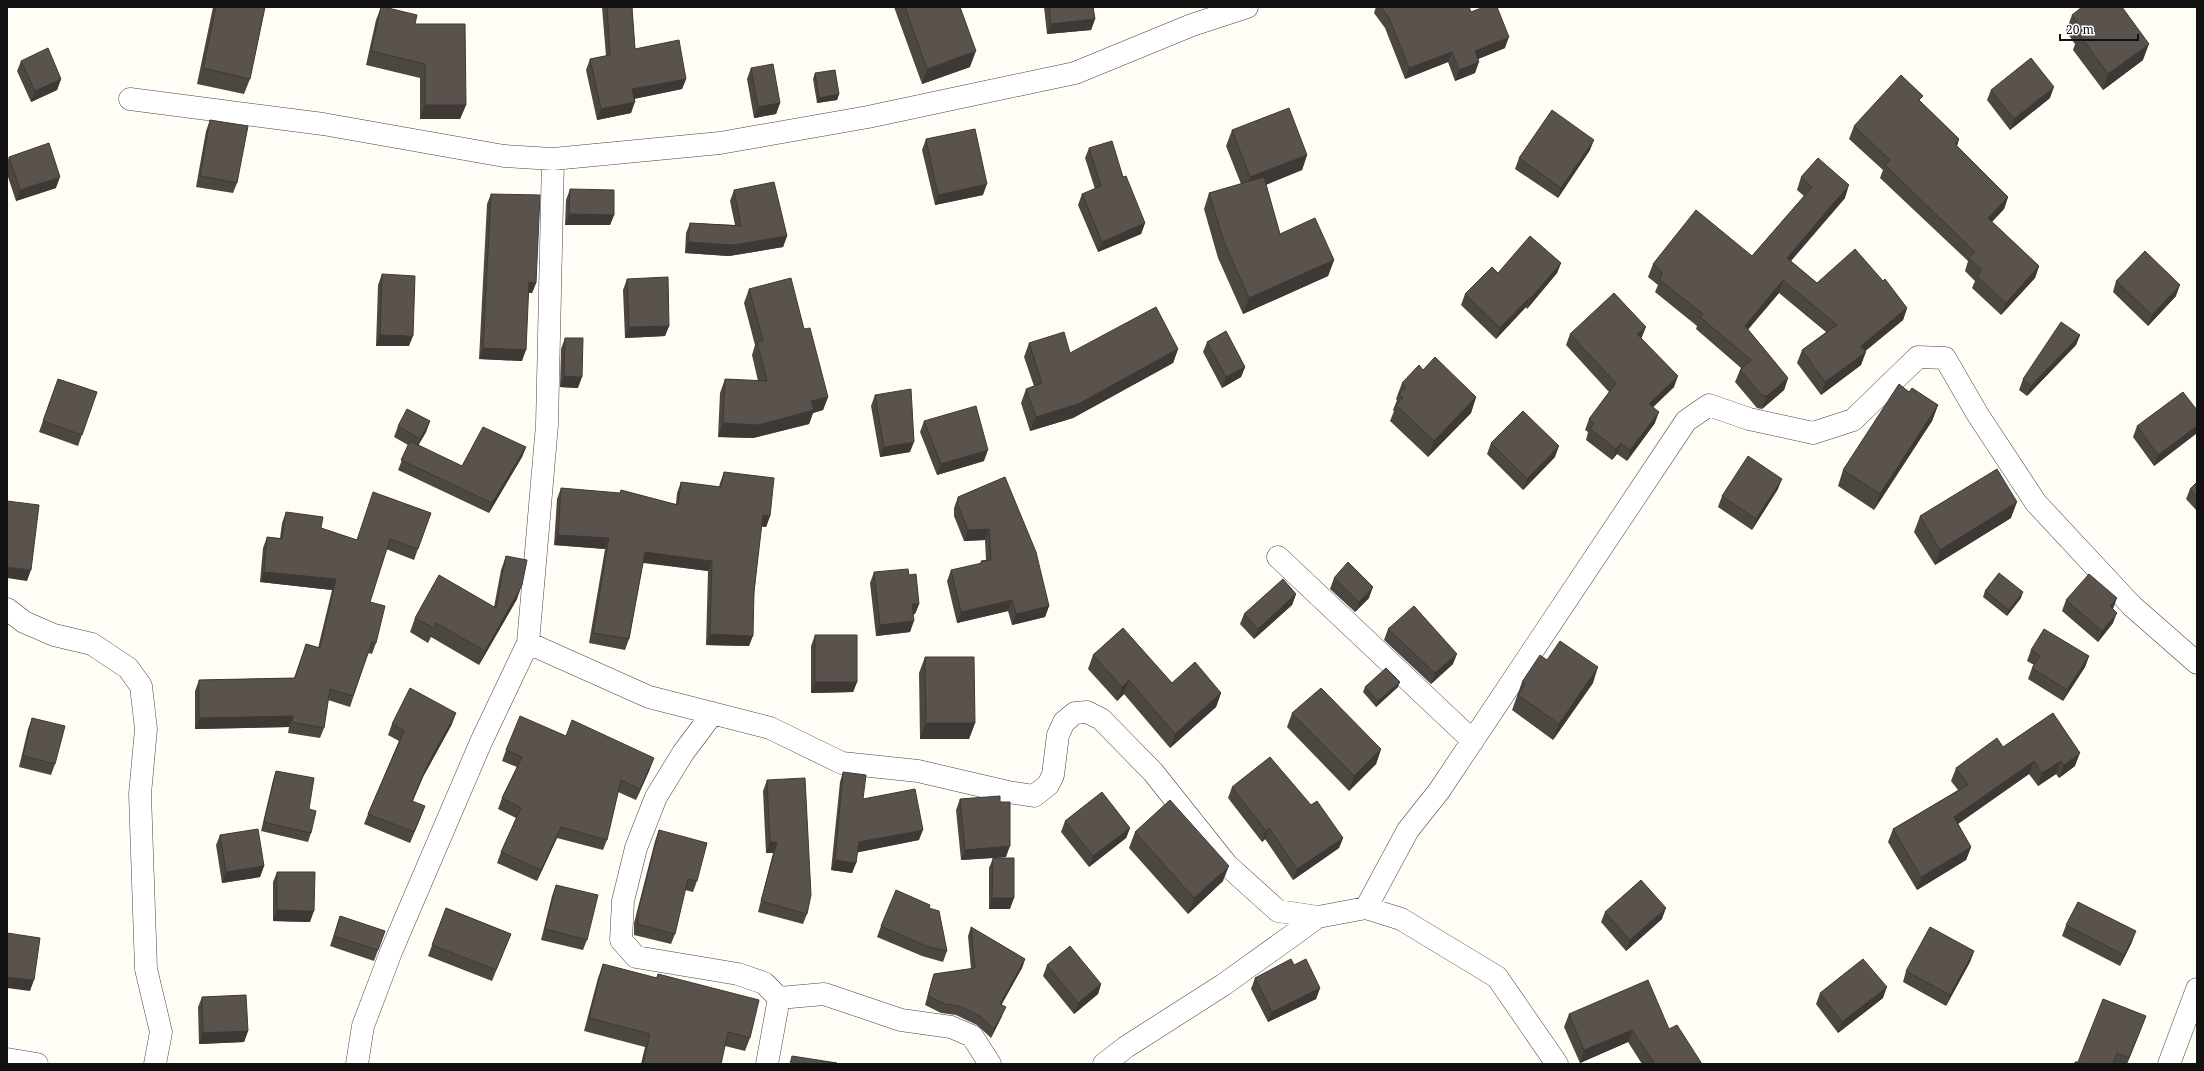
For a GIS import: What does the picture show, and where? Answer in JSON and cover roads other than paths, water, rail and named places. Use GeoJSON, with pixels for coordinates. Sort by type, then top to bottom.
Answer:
{"type":"FeatureCollection","features":[{"type":"Feature","properties":{"kind":"street"},"geometry":{"type":"LineString","coordinates":[[130,99],[323,124],[504,156],[553,159],[720,143],[868,117],[1068,75],[1192,25],[1247,7]]}},
{"type":"Feature","properties":{"kind":"street"},"geometry":{"type":"LineString","coordinates":[[357,1064],[363,1026],[391,952],[481,742],[528,643],[547,425],[553,159]]}},
{"type":"Feature","properties":{"kind":"street"},"geometry":{"type":"LineString","coordinates":[[1366,908],[1408,830],[1439,792],[1686,420],[1709,405],[1749,419],[1812,433],[1853,420],[1918,357],[1945,358],[1978,415],[2036,503],[2132,606],[2197,664]]}},
{"type":"Feature","properties":{"kind":"street"},"geometry":{"type":"LineString","coordinates":[[1278,557],[1473,741]]}},
{"type":"Feature","properties":{"kind":"street"},"geometry":{"type":"LineString","coordinates":[[7,609],[24,622],[54,635],[92,644],[128,668],[141,686],[146,729],[140,794],[146,969],[161,1032],[155,1064]]}},
{"type":"Feature","properties":{"kind":"street"},"geometry":{"type":"LineString","coordinates":[[528,643],[649,697],[770,728],[842,763],[918,771],[1008,792],[1034,796],[1048,785],[1053,775],[1058,735],[1064,722],[1075,712],[1087,712],[1101,719],[1153,772],[1227,865],[1278,911],[1318,917],[1366,908],[1401,919],[1497,978],[1558,1064]]}},
{"type":"Feature","properties":{"kind":"street"},"geometry":{"type":"LineString","coordinates":[[713,714],[683,753],[656,797],[636,848],[623,901],[621,940],[636,957],[738,974],[764,983],[779,998]]}},
{"type":"Feature","properties":{"kind":"street"},"geometry":{"type":"LineString","coordinates":[[1104,1064],[1126,1047],[1223,984],[1318,917]]}},
{"type":"Feature","properties":{"kind":"street"},"geometry":{"type":"LineString","coordinates":[[2169,1064],[2197,989]]}},
{"type":"Feature","properties":{"kind":"street"},"geometry":{"type":"LineString","coordinates":[[779,998],[824,994],[901,1020],[951,1027],[972,1036],[990,1064]]}},
{"type":"Feature","properties":{"kind":"street"},"geometry":{"type":"LineString","coordinates":[[767,1064],[779,998]]}},
{"type":"Feature","properties":{"kind":"street"},"geometry":{"type":"LineString","coordinates":[[7,1059],[37,1064]]}}]}
